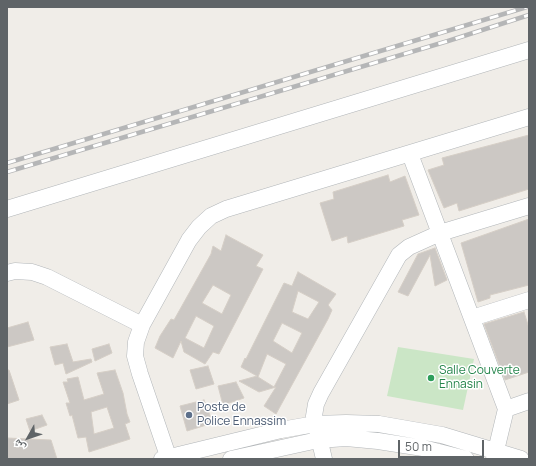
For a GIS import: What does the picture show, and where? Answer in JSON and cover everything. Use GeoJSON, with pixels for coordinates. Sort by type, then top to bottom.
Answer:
{"type":"FeatureCollection","features":[{"type":"Feature","properties":{"kind":"street"},"geometry":{"type":"LineString","coordinates":[[7,209],[529,50]]}},
{"type":"Feature","properties":{"kind":"street"},"geometry":{"type":"LineString","coordinates":[[466,459],[423,448],[346,438],[317,432],[282,430],[166,458],[135,356],[136,342],[142,325],[189,240],[199,227],[211,216],[226,209],[529,117]]}},
{"type":"Feature","properties":{"kind":"street"},"geometry":{"type":"LineString","coordinates":[[410,154],[506,409],[496,455]]}},
{"type":"Feature","properties":{"kind":"street"},"geometry":{"type":"LineString","coordinates":[[324,459],[314,416],[321,393],[399,255],[409,247],[440,233],[529,206]]}},
{"type":"Feature","properties":{"kind":"street"},"geometry":{"type":"LineString","coordinates":[[7,273],[15,271],[32,272],[47,277],[142,325]]}},
{"type":"Feature","properties":{"kind":"street"},"geometry":{"type":"LineString","coordinates":[[472,318],[529,300]]}},
{"type":"Feature","properties":{"kind":"street"},"geometry":{"type":"LineString","coordinates":[[506,409],[529,401]]}},
{"type":"Feature","properties":{"kind":"street"},"geometry":{"type":"LineString","coordinates":[[231,459],[317,432],[379,424],[442,435],[496,455],[521,459]]}},
{"type":"Feature","properties":{"kind":"green space","name":"Salle Couverte Ennasin"},"geometry":{"type":"Polygon","coordinates":[[[398,347],[474,359],[463,410],[387,396],[398,347]]]}},
{"type":"Feature","properties":{"kind":"building"},"geometry":{"type":"Polygon","coordinates":[[[529,135],[529,189],[459,211],[457,203],[444,208],[428,170],[444,165],[442,158],[529,135]]]}},
{"type":"Feature","properties":{"kind":"building"},"geometry":{"type":"Polygon","coordinates":[[[388,175],[390,182],[405,176],[419,215],[402,220],[404,226],[348,243],[347,236],[332,241],[320,203],[334,199],[333,192],[388,175]]]}},
{"type":"Feature","properties":{"kind":"building"},"geometry":{"type":"Polygon","coordinates":[[[529,219],[529,285],[490,295],[490,298],[478,302],[461,243],[529,219]]]}},
{"type":"Feature","properties":{"kind":"building"},"geometry":{"type":"Polygon","coordinates":[[[226,235],[263,255],[256,266],[263,269],[219,354],[213,352],[205,364],[184,352],[181,341],[173,358],[155,348],[160,336],[171,319],[174,320],[211,254],[213,246],[221,251],[226,235]],[[213,285],[202,303],[222,314],[231,295],[213,285]],[[196,316],[185,338],[204,348],[214,326],[196,316]]]}},
{"type":"Feature","properties":{"kind":"building"},"geometry":{"type":"Polygon","coordinates":[[[435,248],[447,280],[435,286],[430,255],[408,296],[398,292],[418,254],[435,248]]]}},
{"type":"Feature","properties":{"kind":"building"},"geometry":{"type":"Polygon","coordinates":[[[298,272],[336,294],[328,305],[332,310],[328,319],[276,414],[264,406],[276,387],[259,392],[239,381],[257,376],[241,367],[284,283],[292,286],[298,272]],[[298,291],[292,312],[308,319],[319,302],[298,291]],[[282,323],[273,341],[292,353],[302,333],[282,323]],[[267,354],[258,377],[274,387],[286,364],[267,354]]]}},
{"type":"Feature","properties":{"kind":"building"},"geometry":{"type":"Polygon","coordinates":[[[524,312],[529,328],[529,372],[505,380],[484,324],[524,312]]]}},
{"type":"Feature","properties":{"kind":"building"},"geometry":{"type":"Polygon","coordinates":[[[28,322],[34,340],[7,347],[7,328],[28,322]]]}},
{"type":"Feature","properties":{"kind":"building"},"geometry":{"type":"Polygon","coordinates":[[[67,344],[73,362],[91,359],[92,362],[66,374],[63,363],[55,365],[50,347],[67,344]]]}},
{"type":"Feature","properties":{"kind":"building"},"geometry":{"type":"Polygon","coordinates":[[[109,344],[112,353],[95,361],[92,349],[109,344]]]}},
{"type":"Feature","properties":{"kind":"building"},"geometry":{"type":"Polygon","coordinates":[[[208,366],[214,384],[196,389],[190,370],[208,366]]]}},
{"type":"Feature","properties":{"kind":"building"},"geometry":{"type":"Polygon","coordinates":[[[7,370],[9,370],[19,400],[7,404],[7,370]]]}},
{"type":"Feature","properties":{"kind":"building"},"geometry":{"type":"Polygon","coordinates":[[[115,370],[123,393],[130,422],[125,424],[130,439],[89,452],[86,437],[78,438],[72,415],[70,416],[66,403],[70,403],[63,382],[68,382],[67,379],[78,377],[84,400],[104,394],[97,373],[115,370]],[[107,407],[91,412],[94,434],[114,428],[107,407]]]}},
{"type":"Feature","properties":{"kind":"building"},"geometry":{"type":"Polygon","coordinates":[[[236,382],[244,398],[223,405],[218,386],[236,382]]]}},
{"type":"Feature","properties":{"kind":"building","name":"Poste de Police Ennassim"},"geometry":{"type":"Polygon","coordinates":[[[204,400],[213,423],[187,431],[180,406],[204,400]]]}},
{"type":"Feature","properties":{"kind":"building"},"geometry":{"type":"Polygon","coordinates":[[[42,415],[47,425],[30,431],[26,419],[42,415]]]}},
{"type":"Feature","properties":{"kind":"building"},"geometry":{"type":"Polygon","coordinates":[[[7,438],[51,440],[57,459],[7,459],[7,438]]]}},
{"type":"Feature","properties":{"kind":"railway"},"geometry":{"type":"LineString","coordinates":[[7,163],[527,7]]}},
{"type":"Feature","properties":{"kind":"railway"},"geometry":{"type":"LineString","coordinates":[[7,172],[448,41],[529,15]]}},
{"type":"Feature","properties":{"kind":"place","name":"Salle Couverte Ennasin"},"geometry":{"type":"Point","coordinates":[431,378]}},
{"type":"Feature","properties":{"kind":"place","name":"Poste de Police Ennassim"},"geometry":{"type":"Point","coordinates":[189,415]}}]}
